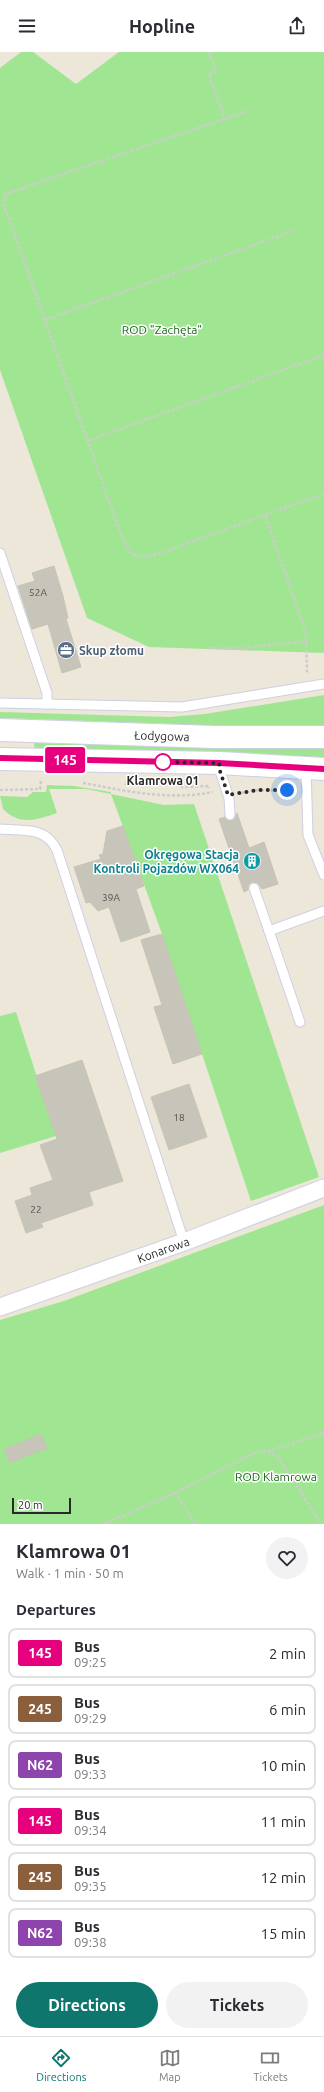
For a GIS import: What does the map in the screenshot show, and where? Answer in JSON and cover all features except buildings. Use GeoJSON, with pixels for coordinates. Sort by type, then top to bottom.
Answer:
{"type":"FeatureCollection","features":[{"type":"Feature","properties":{"kind":"main road","name":"Łodygowa"},"geometry":{"type":"LineString","coordinates":[[0,730],[214,737],[324,737]]}},
{"type":"Feature","properties":{"kind":"main road"},"geometry":{"type":"LineString","coordinates":[[0,758],[219,763],[315,768]]}},
{"type":"Feature","properties":{"kind":"street","name":"Konarowa"},"geometry":{"type":"LineString","coordinates":[[0,1307],[184,1242],[324,1188]]}},
{"type":"Feature","properties":{"kind":"lane"},"geometry":{"type":"LineString","coordinates":[[0,553],[47,693],[47,704]]}},
{"type":"Feature","properties":{"kind":"lane"},"geometry":{"type":"LineString","coordinates":[[0,703],[182,707],[309,685],[324,684]]}},
{"type":"Feature","properties":{"kind":"lane"},"geometry":{"type":"LineString","coordinates":[[219,763],[227,792],[230,815]]}},
{"type":"Feature","properties":{"kind":"lane"},"geometry":{"type":"LineString","coordinates":[[315,768],[307,793],[308,835],[324,876]]}},
{"type":"Feature","properties":{"kind":"lane"},"geometry":{"type":"LineString","coordinates":[[0,829],[33,830],[41,832],[49,838],[57,850],[184,1242]]}},
{"type":"Feature","properties":{"kind":"lane"},"geometry":{"type":"LineString","coordinates":[[254,888],[300,1022]]}},
{"type":"Feature","properties":{"kind":"lane"},"geometry":{"type":"LineString","coordinates":[[269,931],[324,911]]}},
{"type":"Feature","properties":{"kind":"path"},"geometry":{"type":"LineString","coordinates":[[209,52],[216,72],[209,74],[225,119]]}},
{"type":"Feature","properties":{"kind":"path"},"geometry":{"type":"LineString","coordinates":[[246,111],[6,194],[3,202],[87,441],[122,538],[129,552],[138,557],[156,555],[324,494]]}},
{"type":"Feature","properties":{"kind":"path"},"geometry":{"type":"LineString","coordinates":[[45,320],[295,230]]}},
{"type":"Feature","properties":{"kind":"path"},"geometry":{"type":"LineString","coordinates":[[87,441],[324,355]]}},
{"type":"Feature","properties":{"kind":"path"},"geometry":{"type":"LineString","coordinates":[[265,515],[307,641],[307,673],[309,685]]}},
{"type":"Feature","properties":{"kind":"path"},"geometry":{"type":"LineString","coordinates":[[208,648],[241,648],[307,641]]}},
{"type":"Feature","properties":{"kind":"path"},"geometry":{"type":"LineString","coordinates":[[302,674],[313,673]]}},
{"type":"Feature","properties":{"kind":"path"},"geometry":{"type":"LineString","coordinates":[[0,790],[40,788],[41,773]]}},
{"type":"Feature","properties":{"kind":"path"},"geometry":{"type":"LineString","coordinates":[[34,780],[48,781]]}},
{"type":"Feature","properties":{"kind":"path"},"geometry":{"type":"LineString","coordinates":[[78,782],[157,796],[186,796],[210,792],[258,790],[307,793]]}},
{"type":"Feature","properties":{"kind":"path"},"geometry":{"type":"LineString","coordinates":[[123,783],[149,786],[161,784]]}},
{"type":"Feature","properties":{"kind":"path"},"geometry":{"type":"LineString","coordinates":[[169,784],[182,787],[209,786],[212,799],[227,792]]}},
{"type":"Feature","properties":{"kind":"path"},"geometry":{"type":"LineString","coordinates":[[104,1524],[175,1493],[254,1454],[324,1433]]}},
{"type":"Feature","properties":{"kind":"path"},"geometry":{"type":"LineString","coordinates":[[268,1451],[280,1460],[321,1524]]}},
{"type":"Feature","properties":{"kind":"path"},"geometry":{"type":"LineString","coordinates":[[175,1493],[195,1524]]}},
{"type":"Feature","properties":{"kind":"green space","name":"ROD \"Zachęta\""},"geometry":{"type":"Polygon","coordinates":[[[21,52],[33,52],[76,84],[119,52],[324,52],[324,653],[149,647],[87,618],[0,370],[0,68],[21,52]]]}},
{"type":"Feature","properties":{"kind":"green space"},"geometry":{"type":"Polygon","coordinates":[[[324,695],[324,729],[0,718],[0,712],[170,717],[205,714],[324,695]]]}},
{"type":"Feature","properties":{"kind":"green space"},"geometry":{"type":"Polygon","coordinates":[[[34,743],[214,748],[324,747],[324,757],[119,750],[35,752],[34,743]]]}},
{"type":"Feature","properties":{"kind":"green space"},"geometry":{"type":"Polygon","coordinates":[[[47,785],[74,786],[111,792],[111,794],[86,789],[49,789],[57,813],[42,818],[28,820],[16,818],[3,809],[0,796],[27,797],[33,792],[46,792],[47,785]]]}},
{"type":"Feature","properties":{"kind":"green space"},"geometry":{"type":"Polygon","coordinates":[[[111,794],[164,805],[194,804],[319,1177],[251,1201],[162,934],[111,794]]]}},
{"type":"Feature","properties":{"kind":"green space"},"geometry":{"type":"Polygon","coordinates":[[[16,1012],[56,1136],[0,1153],[0,1016],[16,1012]]]}},
{"type":"Feature","properties":{"kind":"green space","name":"ROD Klamrowa"},"geometry":{"type":"Polygon","coordinates":[[[324,1205],[324,1524],[0,1524],[0,1320],[64,1301],[324,1205]]]}},
{"type":"Feature","properties":{"kind":"bus line","name":"145"},"geometry":{"type":"LineString","coordinates":[[0,758],[29,760],[112,760],[219,763],[324,769]]}},
{"type":"Feature","properties":{"kind":"place","name":"Skup złomu"},"geometry":{"type":"Point","coordinates":[66,650]}},
{"type":"Feature","properties":{"kind":"place","name":"Klamrowa 01"},"geometry":{"type":"Point","coordinates":[163,762]}},
{"type":"Feature","properties":{"kind":"place","name":"Okręgowa Stacja Kontroli Pojazdów WX064"},"geometry":{"type":"Point","coordinates":[252,861]}},
{"type":"Feature","properties":{"kind":"route"},"geometry":{"type":"LineString","coordinates":[[163,762],[219,763],[225,789],[228,795],[258,790],[287,790]]}}]}
